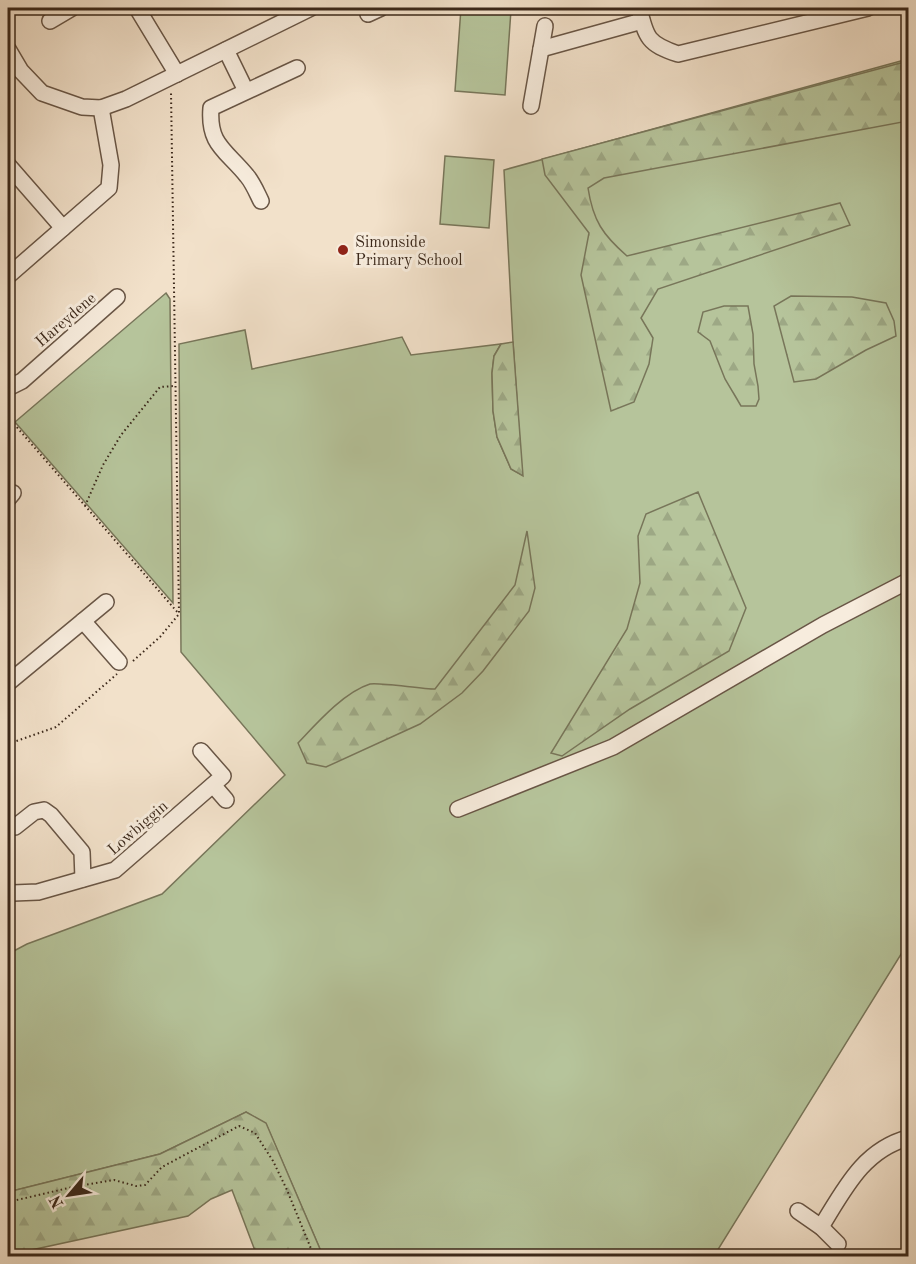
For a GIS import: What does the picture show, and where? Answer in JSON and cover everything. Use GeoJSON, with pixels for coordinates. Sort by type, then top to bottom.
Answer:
{"type":"FeatureCollection","features":[{"type":"Feature","properties":{"kind":"street"},"geometry":{"type":"LineString","coordinates":[[50,21],[72,8]]}},
{"type":"Feature","properties":{"kind":"street"},"geometry":{"type":"LineString","coordinates":[[137,8],[171,77]]}},
{"type":"Feature","properties":{"kind":"street"},"geometry":{"type":"LineString","coordinates":[[8,49],[21,71],[42,93],[82,107],[101,108],[126,99],[311,8]]}},
{"type":"Feature","properties":{"kind":"street"},"geometry":{"type":"LineString","coordinates":[[541,49],[640,14],[645,33],[658,47],[678,54],[823,13],[868,8]]}},
{"type":"Feature","properties":{"kind":"street"},"geometry":{"type":"LineString","coordinates":[[531,106],[545,27]]}},
{"type":"Feature","properties":{"kind":"street"},"geometry":{"type":"LineString","coordinates":[[226,50],[246,91]]}},
{"type":"Feature","properties":{"kind":"street"},"geometry":{"type":"LineString","coordinates":[[261,201],[249,178],[216,142],[211,130],[211,108],[297,68]]}},
{"type":"Feature","properties":{"kind":"street"},"geometry":{"type":"LineString","coordinates":[[8,276],[109,188],[111,165],[101,108]]}},
{"type":"Feature","properties":{"kind":"street"},"geometry":{"type":"LineString","coordinates":[[8,165],[63,228]]}},
{"type":"Feature","properties":{"kind":"street","name":"Hareydene"},"geometry":{"type":"LineString","coordinates":[[8,388],[22,381],[117,297]]}},
{"type":"Feature","properties":{"kind":"street"},"geometry":{"type":"LineString","coordinates":[[458,808],[613,747],[823,625],[909,581]]}},
{"type":"Feature","properties":{"kind":"street"},"geometry":{"type":"LineString","coordinates":[[8,683],[106,602]]}},
{"type":"Feature","properties":{"kind":"street"},"geometry":{"type":"LineString","coordinates":[[83,621],[119,662]]}},
{"type":"Feature","properties":{"kind":"street"},"geometry":{"type":"LineString","coordinates":[[201,751],[223,776],[213,785],[226,800]]}},
{"type":"Feature","properties":{"kind":"street","name":"Lowbiggin"},"geometry":{"type":"LineString","coordinates":[[10,892],[38,892],[116,870],[213,785]]}},
{"type":"Feature","properties":{"kind":"street"},"geometry":{"type":"LineString","coordinates":[[15,827],[34,812],[44,810],[51,815],[82,852],[83,879]]}},
{"type":"Feature","properties":{"kind":"street"},"geometry":{"type":"LineString","coordinates":[[821,1227],[860,1167],[877,1152],[909,1138]]}},
{"type":"Feature","properties":{"kind":"street"},"geometry":{"type":"LineString","coordinates":[[798,1211],[821,1227],[838,1244]]}},
{"type":"Feature","properties":{"kind":"path"},"geometry":{"type":"LineString","coordinates":[[8,744],[56,727],[160,637],[179,614],[171,77]]}},
{"type":"Feature","properties":{"kind":"path"},"geometry":{"type":"LineString","coordinates":[[85,506],[103,465],[121,435],[160,387],[175,386]]}},
{"type":"Feature","properties":{"kind":"path"},"geometry":{"type":"LineString","coordinates":[[8,417],[179,614]]}},
{"type":"Feature","properties":{"kind":"path"},"geometry":{"type":"LineString","coordinates":[[8,947],[10,945],[10,892]]}},
{"type":"Feature","properties":{"kind":"path"},"geometry":{"type":"LineString","coordinates":[[8,1202],[73,1186],[114,1180],[136,1186],[145,1185],[162,1167],[238,1126],[255,1133],[273,1161],[314,1257]]}},
{"type":"Feature","properties":{"kind":"green space"},"geometry":{"type":"Polygon","coordinates":[[[461,8],[511,10],[505,95],[455,91],[461,8]]]}},
{"type":"Feature","properties":{"kind":"green space"},"geometry":{"type":"Polygon","coordinates":[[[908,59],[908,943],[714,1256],[323,1256],[266,1124],[246,1112],[160,1154],[8,1192],[8,954],[27,944],[162,894],[285,775],[181,652],[179,344],[245,330],[252,369],[402,337],[411,355],[501,344],[494,356],[492,373],[493,411],[497,437],[511,469],[522,475],[504,170],[908,59]]]}},
{"type":"Feature","properties":{"kind":"green space"},"geometry":{"type":"Polygon","coordinates":[[[908,61],[908,121],[604,178],[588,188],[600,227],[627,256],[840,203],[850,225],[658,289],[641,318],[653,338],[649,364],[634,402],[611,411],[581,275],[589,233],[545,175],[542,159],[908,61]]]}},
{"type":"Feature","properties":{"kind":"green space"},"geometry":{"type":"Polygon","coordinates":[[[445,156],[494,160],[489,228],[440,224],[445,156]]]}},
{"type":"Feature","properties":{"kind":"green space"},"geometry":{"type":"Polygon","coordinates":[[[166,293],[170,299],[173,603],[15,422],[166,293]]]}},
{"type":"Feature","properties":{"kind":"green space"},"geometry":{"type":"Polygon","coordinates":[[[791,296],[852,297],[886,303],[894,321],[896,336],[866,350],[816,379],[794,382],[774,306],[791,296]]]}},
{"type":"Feature","properties":{"kind":"green space"},"geometry":{"type":"Polygon","coordinates":[[[724,306],[748,306],[758,386],[759,399],[756,406],[741,406],[725,379],[710,341],[698,332],[703,312],[724,306]]]}},
{"type":"Feature","properties":{"kind":"green space"},"geometry":{"type":"Polygon","coordinates":[[[513,342],[523,476],[511,469],[497,437],[493,411],[494,356],[501,344],[513,342]]]}},
{"type":"Feature","properties":{"kind":"green space"},"geometry":{"type":"Polygon","coordinates":[[[698,492],[746,608],[729,651],[630,709],[562,756],[551,753],[627,629],[640,583],[638,536],[646,514],[698,492]]]}},
{"type":"Feature","properties":{"kind":"green space"},"geometry":{"type":"Polygon","coordinates":[[[527,531],[535,588],[529,611],[483,671],[462,693],[420,724],[326,767],[307,763],[298,743],[331,709],[360,688],[375,684],[435,689],[515,585],[527,531]]]}},
{"type":"Feature","properties":{"kind":"green space"},"geometry":{"type":"Polygon","coordinates":[[[246,1112],[266,1123],[323,1256],[257,1256],[232,1190],[211,1199],[188,1216],[8,1255],[8,1192],[160,1154],[246,1112]]]}},
{"type":"Feature","properties":{"kind":"place","name":"Simonside Primary School"},"geometry":{"type":"Point","coordinates":[343,250]}}]}
